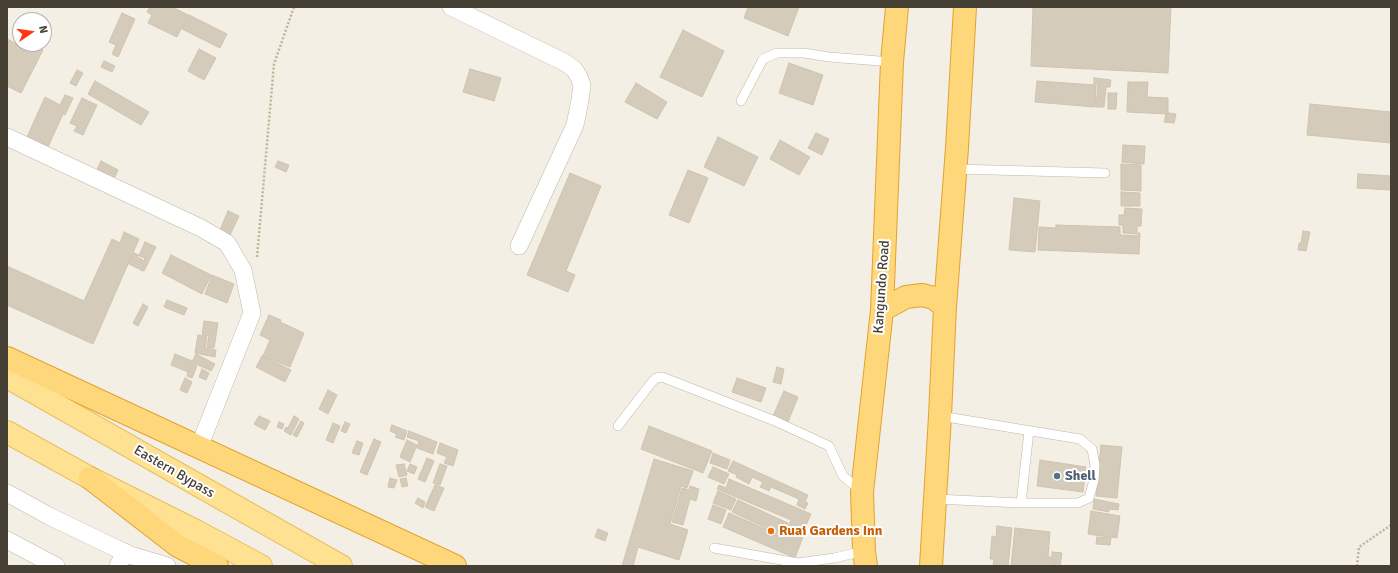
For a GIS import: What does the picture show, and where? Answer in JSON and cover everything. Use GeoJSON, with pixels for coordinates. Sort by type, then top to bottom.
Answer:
{"type":"FeatureCollection","features":[{"type":"Feature","properties":{"kind":"highway","name":"Kangundo Road"},"geometry":{"type":"LineString","coordinates":[[865,559],[862,492],[882,310],[892,62],[897,7]]}},
{"type":"Feature","properties":{"kind":"highway"},"geometry":{"type":"LineString","coordinates":[[931,566],[945,307],[965,7]]}},
{"type":"Feature","properties":{"kind":"highway"},"geometry":{"type":"LineString","coordinates":[[882,310],[906,297],[922,295],[934,298],[945,307]]}},
{"type":"Feature","properties":{"kind":"highway"},"geometry":{"type":"LineString","coordinates":[[7,358],[455,566]]}},
{"type":"Feature","properties":{"kind":"highway"},"geometry":{"type":"LineString","coordinates":[[90,478],[178,546],[217,566]]}},
{"type":"Feature","properties":{"kind":"main road","name":"Eastern Bypass"},"geometry":{"type":"LineString","coordinates":[[7,377],[341,566]]}},
{"type":"Feature","properties":{"kind":"main road"},"geometry":{"type":"LineString","coordinates":[[7,432],[90,478],[196,531],[261,566]]}},
{"type":"Feature","properties":{"kind":"street"},"geometry":{"type":"LineString","coordinates":[[451,7],[564,62],[574,69],[582,85],[575,125],[519,246]]}},
{"type":"Feature","properties":{"kind":"street"},"geometry":{"type":"LineString","coordinates":[[7,137],[200,228],[228,243],[243,270],[252,313],[199,447]]}},
{"type":"Feature","properties":{"kind":"street"},"geometry":{"type":"LineString","coordinates":[[7,493],[122,559],[168,566]]}},
{"type":"Feature","properties":{"kind":"street"},"geometry":{"type":"LineString","coordinates":[[7,540],[56,566]]}},
{"type":"Feature","properties":{"kind":"lane"},"geometry":{"type":"LineString","coordinates":[[741,101],[763,59],[777,53],[804,53],[829,57],[892,62]]}},
{"type":"Feature","properties":{"kind":"lane"},"geometry":{"type":"LineString","coordinates":[[955,169],[1105,173]]}},
{"type":"Feature","properties":{"kind":"lane"},"geometry":{"type":"LineString","coordinates":[[618,426],[652,382],[656,378],[662,377],[775,421],[829,446],[843,476],[862,492]]}},
{"type":"Feature","properties":{"kind":"lane"},"geometry":{"type":"LineString","coordinates":[[935,499],[1078,504],[1089,498],[1094,480],[1095,465],[1092,449],[1080,439],[940,416]]}},
{"type":"Feature","properties":{"kind":"lane"},"geometry":{"type":"LineString","coordinates":[[1021,503],[1029,431]]}},
{"type":"Feature","properties":{"kind":"lane"},"geometry":{"type":"LineString","coordinates":[[714,548],[798,562],[834,558],[865,559]]}},
{"type":"Feature","properties":{"kind":"path"},"geometry":{"type":"LineString","coordinates":[[257,259],[274,64],[294,7]]}},
{"type":"Feature","properties":{"kind":"path"},"geometry":{"type":"LineString","coordinates":[[1357,566],[1359,547],[1391,525]]}},
{"type":"Feature","properties":{"kind":"building"},"geometry":{"type":"Polygon","coordinates":[[[150,7],[172,7],[188,15],[177,37],[148,23],[152,15],[147,12],[150,7]]]}},
{"type":"Feature","properties":{"kind":"building"},"geometry":{"type":"Polygon","coordinates":[[[748,7],[799,7],[788,36],[744,18],[748,7]]]}},
{"type":"Feature","properties":{"kind":"building"},"geometry":{"type":"Polygon","coordinates":[[[1033,7],[1171,7],[1168,73],[1031,66],[1033,7]]]}},
{"type":"Feature","properties":{"kind":"building"},"geometry":{"type":"Polygon","coordinates":[[[122,13],[135,19],[118,57],[112,54],[116,45],[109,42],[122,13]]]}},
{"type":"Feature","properties":{"kind":"building"},"geometry":{"type":"Polygon","coordinates":[[[189,15],[227,34],[220,48],[182,29],[189,15]]]}},
{"type":"Feature","properties":{"kind":"building"},"geometry":{"type":"Polygon","coordinates":[[[683,30],[724,51],[702,97],[660,77],[683,30]]]}},
{"type":"Feature","properties":{"kind":"building"},"geometry":{"type":"Polygon","coordinates":[[[7,39],[12,42],[12,52],[42,52],[21,93],[7,86],[7,39]]]}},
{"type":"Feature","properties":{"kind":"building"},"geometry":{"type":"Polygon","coordinates":[[[199,49],[216,58],[204,80],[188,71],[199,49]]]}},
{"type":"Feature","properties":{"kind":"building"},"geometry":{"type":"Polygon","coordinates":[[[104,61],[115,66],[112,72],[101,67],[104,61]]]}},
{"type":"Feature","properties":{"kind":"building"},"geometry":{"type":"Polygon","coordinates":[[[789,63],[823,75],[813,105],[779,93],[789,63]]]}},
{"type":"Feature","properties":{"kind":"building"},"geometry":{"type":"Polygon","coordinates":[[[470,69],[501,78],[494,101],[463,92],[470,69]]]}},
{"type":"Feature","properties":{"kind":"building"},"geometry":{"type":"Polygon","coordinates":[[[77,70],[83,73],[76,86],[70,83],[77,70]]]}},
{"type":"Feature","properties":{"kind":"building"},"geometry":{"type":"Polygon","coordinates":[[[1094,78],[1111,80],[1110,87],[1106,87],[1104,107],[1096,107],[1098,84],[1094,84],[1094,78]]]}},
{"type":"Feature","properties":{"kind":"building"},"geometry":{"type":"Polygon","coordinates":[[[95,81],[149,112],[141,125],[88,94],[95,81]]]}},
{"type":"Feature","properties":{"kind":"building"},"geometry":{"type":"Polygon","coordinates":[[[1037,81],[1096,85],[1095,107],[1035,102],[1037,81]]]}},
{"type":"Feature","properties":{"kind":"building"},"geometry":{"type":"Polygon","coordinates":[[[1128,82],[1148,82],[1147,97],[1168,98],[1168,114],[1127,112],[1128,82]]]}},
{"type":"Feature","properties":{"kind":"building"},"geometry":{"type":"Polygon","coordinates":[[[636,83],[667,102],[657,119],[625,102],[636,83]]]}},
{"type":"Feature","properties":{"kind":"building"},"geometry":{"type":"Polygon","coordinates":[[[1108,93],[1117,93],[1116,109],[1108,109],[1108,93]]]}},
{"type":"Feature","properties":{"kind":"building"},"geometry":{"type":"Polygon","coordinates":[[[65,95],[73,98],[65,115],[63,114],[48,147],[27,137],[45,97],[60,105],[65,95]]]}},
{"type":"Feature","properties":{"kind":"building"},"geometry":{"type":"Polygon","coordinates":[[[82,98],[97,105],[83,135],[74,131],[77,126],[70,123],[82,98]]]}},
{"type":"Feature","properties":{"kind":"building"},"geometry":{"type":"Polygon","coordinates":[[[1310,104],[1391,112],[1391,143],[1307,135],[1310,104]]]}},
{"type":"Feature","properties":{"kind":"building"},"geometry":{"type":"Polygon","coordinates":[[[1169,113],[1176,114],[1174,123],[1164,122],[1166,114],[1168,115],[1169,113]]]}},
{"type":"Feature","properties":{"kind":"building"},"geometry":{"type":"Polygon","coordinates":[[[816,133],[829,139],[822,155],[808,148],[816,133]]]}},
{"type":"Feature","properties":{"kind":"building"},"geometry":{"type":"Polygon","coordinates":[[[718,137],[758,157],[744,186],[704,167],[718,137]]]}},
{"type":"Feature","properties":{"kind":"building"},"geometry":{"type":"Polygon","coordinates":[[[780,140],[810,157],[799,175],[770,159],[780,140]]]}},
{"type":"Feature","properties":{"kind":"building"},"geometry":{"type":"Polygon","coordinates":[[[1123,145],[1145,146],[1144,164],[1122,162],[1123,145]]]}},
{"type":"Feature","properties":{"kind":"building"},"geometry":{"type":"Polygon","coordinates":[[[101,161],[118,170],[112,183],[95,174],[101,161]]]}},
{"type":"Feature","properties":{"kind":"building"},"geometry":{"type":"Polygon","coordinates":[[[278,161],[289,165],[286,172],[275,167],[278,161]]]}},
{"type":"Feature","properties":{"kind":"building"},"geometry":{"type":"Polygon","coordinates":[[[1121,164],[1141,165],[1141,191],[1121,190],[1121,164]]]}},
{"type":"Feature","properties":{"kind":"building"},"geometry":{"type":"Polygon","coordinates":[[[688,170],[708,178],[689,223],[669,215],[688,170]]]}},
{"type":"Feature","properties":{"kind":"building"},"geometry":{"type":"Polygon","coordinates":[[[570,173],[601,186],[566,271],[575,275],[568,292],[527,275],[570,173]]]}},
{"type":"Feature","properties":{"kind":"building"},"geometry":{"type":"Polygon","coordinates":[[[1358,174],[1391,176],[1391,190],[1357,188],[1358,174]]]}},
{"type":"Feature","properties":{"kind":"building"},"geometry":{"type":"Polygon","coordinates":[[[1121,192],[1140,193],[1140,206],[1121,206],[1121,192]]]}},
{"type":"Feature","properties":{"kind":"building"},"geometry":{"type":"Polygon","coordinates":[[[1014,198],[1040,201],[1035,252],[1009,250],[1014,198]]]}},
{"type":"Feature","properties":{"kind":"building"},"geometry":{"type":"Polygon","coordinates":[[[1125,208],[1142,209],[1141,226],[1137,226],[1137,234],[1123,233],[1123,225],[1119,225],[1119,215],[1124,215],[1125,208]]]}},
{"type":"Feature","properties":{"kind":"building"},"geometry":{"type":"Polygon","coordinates":[[[228,211],[239,216],[230,235],[220,230],[228,211]]]}},
{"type":"Feature","properties":{"kind":"building"},"geometry":{"type":"Polygon","coordinates":[[[1056,225],[1120,227],[1120,235],[1138,236],[1138,233],[1140,233],[1139,254],[1038,250],[1039,227],[1056,228],[1056,225]]]}},
{"type":"Feature","properties":{"kind":"building"},"geometry":{"type":"Polygon","coordinates":[[[1303,231],[1310,232],[1306,251],[1298,250],[1303,231]]]}},
{"type":"Feature","properties":{"kind":"building"},"geometry":{"type":"Polygon","coordinates":[[[124,232],[139,239],[93,344],[7,305],[7,266],[84,301],[112,239],[120,243],[124,232]]]}},
{"type":"Feature","properties":{"kind":"building"},"geometry":{"type":"Polygon","coordinates":[[[145,242],[156,247],[144,271],[140,270],[145,258],[139,256],[145,242]]]}},
{"type":"Feature","properties":{"kind":"building"},"geometry":{"type":"Polygon","coordinates":[[[134,253],[139,255],[137,257],[143,260],[139,269],[129,264],[134,253]]]}},
{"type":"Feature","properties":{"kind":"building"},"geometry":{"type":"Polygon","coordinates":[[[171,255],[211,275],[202,294],[162,273],[171,255]]]}},
{"type":"Feature","properties":{"kind":"building"},"geometry":{"type":"Polygon","coordinates":[[[212,275],[234,284],[227,303],[205,294],[212,275]]]}},
{"type":"Feature","properties":{"kind":"building"},"geometry":{"type":"Polygon","coordinates":[[[167,300],[187,308],[184,315],[164,307],[167,300]]]}},
{"type":"Feature","properties":{"kind":"building"},"geometry":{"type":"Polygon","coordinates":[[[143,304],[148,307],[138,326],[133,323],[143,304]]]}},
{"type":"Feature","properties":{"kind":"building"},"geometry":{"type":"Polygon","coordinates":[[[269,315],[304,333],[290,367],[263,356],[270,340],[260,335],[269,315]]]}},
{"type":"Feature","properties":{"kind":"building"},"geometry":{"type":"Polygon","coordinates":[[[204,321],[218,323],[214,348],[207,347],[209,336],[202,335],[204,321]]]}},
{"type":"Feature","properties":{"kind":"building"},"geometry":{"type":"Polygon","coordinates":[[[198,335],[207,337],[205,348],[216,350],[215,357],[195,353],[198,335]]]}},
{"type":"Feature","properties":{"kind":"building"},"geometry":{"type":"Polygon","coordinates":[[[175,354],[192,361],[191,363],[197,366],[192,378],[187,376],[188,372],[171,365],[175,354]]]}},
{"type":"Feature","properties":{"kind":"building"},"geometry":{"type":"Polygon","coordinates":[[[196,354],[215,364],[211,371],[192,362],[196,354]]]}},
{"type":"Feature","properties":{"kind":"building"},"geometry":{"type":"Polygon","coordinates":[[[262,356],[291,370],[285,382],[256,367],[262,356]]]}},
{"type":"Feature","properties":{"kind":"building"},"geometry":{"type":"Polygon","coordinates":[[[777,367],[784,369],[781,384],[773,382],[777,367]]]}},
{"type":"Feature","properties":{"kind":"building"},"geometry":{"type":"Polygon","coordinates":[[[202,369],[209,373],[206,380],[199,377],[202,369]]]}},
{"type":"Feature","properties":{"kind":"building"},"geometry":{"type":"Polygon","coordinates":[[[185,378],[192,382],[187,393],[180,390],[185,378]]]}},
{"type":"Feature","properties":{"kind":"building"},"geometry":{"type":"Polygon","coordinates":[[[737,378],[766,388],[761,402],[732,392],[737,378]]]}},
{"type":"Feature","properties":{"kind":"building"},"geometry":{"type":"Polygon","coordinates":[[[328,390],[337,395],[328,414],[319,409],[328,390]]]}},
{"type":"Feature","properties":{"kind":"building"},"geometry":{"type":"Polygon","coordinates":[[[784,391],[798,397],[788,422],[773,416],[784,391]]]}},
{"type":"Feature","properties":{"kind":"building"},"geometry":{"type":"Polygon","coordinates":[[[259,416],[270,421],[265,430],[254,424],[259,416]]]}},
{"type":"Feature","properties":{"kind":"building"},"geometry":{"type":"Polygon","coordinates":[[[294,416],[299,419],[291,435],[284,431],[286,427],[288,428],[294,416]]]}},
{"type":"Feature","properties":{"kind":"building"},"geometry":{"type":"Polygon","coordinates":[[[301,421],[304,423],[297,437],[293,435],[301,421]]]}},
{"type":"Feature","properties":{"kind":"building"},"geometry":{"type":"Polygon","coordinates":[[[279,422],[284,424],[282,429],[277,427],[279,422]]]}},
{"type":"Feature","properties":{"kind":"building"},"geometry":{"type":"Polygon","coordinates":[[[345,422],[350,424],[346,433],[341,431],[345,422]]]}},
{"type":"Feature","properties":{"kind":"building"},"geometry":{"type":"Polygon","coordinates":[[[333,423],[340,426],[333,443],[326,440],[333,423]]]}},
{"type":"Feature","properties":{"kind":"building"},"geometry":{"type":"Polygon","coordinates":[[[392,425],[407,431],[404,440],[395,437],[397,434],[390,431],[392,425]]]}},
{"type":"Feature","properties":{"kind":"building"},"geometry":{"type":"Polygon","coordinates":[[[649,426],[712,451],[703,473],[641,449],[649,426]]]}},
{"type":"Feature","properties":{"kind":"building"},"geometry":{"type":"Polygon","coordinates":[[[409,431],[437,442],[433,454],[417,448],[419,441],[407,437],[409,431]]]}},
{"type":"Feature","properties":{"kind":"building"},"geometry":{"type":"Polygon","coordinates":[[[374,439],[381,442],[367,475],[360,472],[374,439]]]}},
{"type":"Feature","properties":{"kind":"building"},"geometry":{"type":"Polygon","coordinates":[[[407,440],[417,445],[410,462],[400,457],[407,440]]]}},
{"type":"Feature","properties":{"kind":"building"},"geometry":{"type":"Polygon","coordinates":[[[357,441],[363,443],[359,455],[352,453],[357,441]]]}},
{"type":"Feature","properties":{"kind":"building"},"geometry":{"type":"Polygon","coordinates":[[[440,443],[458,450],[453,466],[444,463],[447,457],[437,453],[440,443]]]}},
{"type":"Feature","properties":{"kind":"building"},"geometry":{"type":"Polygon","coordinates":[[[1101,445],[1122,447],[1117,498],[1096,496],[1101,445]]]}},
{"type":"Feature","properties":{"kind":"building"},"geometry":{"type":"Polygon","coordinates":[[[713,453],[730,460],[727,469],[710,463],[713,453]]]}},
{"type":"Feature","properties":{"kind":"building"},"geometry":{"type":"Polygon","coordinates":[[[427,458],[434,461],[425,482],[418,479],[427,458]]]}},
{"type":"Feature","properties":{"kind":"building"},"geometry":{"type":"Polygon","coordinates":[[[654,459],[693,471],[687,488],[681,486],[670,524],[688,530],[679,560],[638,547],[633,566],[622,566],[654,459]]]}},
{"type":"Feature","properties":{"kind":"building"},"geometry":{"type":"Polygon","coordinates":[[[1040,460],[1086,467],[1083,492],[1037,486],[1040,460]]]}},
{"type":"Feature","properties":{"kind":"building"},"geometry":{"type":"Polygon","coordinates":[[[733,461],[808,495],[805,502],[808,503],[805,509],[797,505],[799,499],[771,487],[769,491],[760,487],[763,482],[752,477],[749,484],[736,477],[737,475],[728,471],[733,461]]]}},
{"type":"Feature","properties":{"kind":"building"},"geometry":{"type":"Polygon","coordinates":[[[404,464],[407,475],[399,477],[396,465],[404,464]]]}},
{"type":"Feature","properties":{"kind":"building"},"geometry":{"type":"Polygon","coordinates":[[[410,464],[417,467],[414,474],[407,471],[410,464]]]}},
{"type":"Feature","properties":{"kind":"building"},"geometry":{"type":"Polygon","coordinates":[[[440,464],[447,466],[440,485],[433,483],[440,464]]]}},
{"type":"Feature","properties":{"kind":"building"},"geometry":{"type":"Polygon","coordinates":[[[713,467],[729,474],[724,484],[708,477],[713,467]]]}},
{"type":"Feature","properties":{"kind":"building"},"geometry":{"type":"Polygon","coordinates":[[[390,478],[397,480],[394,488],[388,487],[390,478]]]}},
{"type":"Feature","properties":{"kind":"building"},"geometry":{"type":"Polygon","coordinates":[[[406,478],[408,486],[402,487],[400,479],[406,478]]]}},
{"type":"Feature","properties":{"kind":"building"},"geometry":{"type":"Polygon","coordinates":[[[729,479],[811,514],[802,534],[788,527],[791,520],[717,489],[719,485],[726,488],[729,479]]]}},
{"type":"Feature","properties":{"kind":"building"},"geometry":{"type":"Polygon","coordinates":[[[435,485],[444,488],[434,511],[425,507],[435,485]]]}},
{"type":"Feature","properties":{"kind":"building"},"geometry":{"type":"Polygon","coordinates":[[[690,486],[699,489],[696,501],[690,499],[683,525],[672,522],[682,488],[689,490],[690,486]]]}},
{"type":"Feature","properties":{"kind":"building"},"geometry":{"type":"Polygon","coordinates":[[[718,491],[736,499],[731,510],[713,503],[718,491]]]}},
{"type":"Feature","properties":{"kind":"building"},"geometry":{"type":"Polygon","coordinates":[[[418,498],[425,502],[423,508],[415,503],[418,498]]]}},
{"type":"Feature","properties":{"kind":"building"},"geometry":{"type":"Polygon","coordinates":[[[1094,499],[1119,504],[1118,510],[1109,509],[1109,512],[1093,509],[1094,499]]]}},
{"type":"Feature","properties":{"kind":"building"},"geometry":{"type":"Polygon","coordinates":[[[738,500],[788,523],[782,535],[732,512],[738,500]]]}},
{"type":"Feature","properties":{"kind":"building"},"geometry":{"type":"Polygon","coordinates":[[[713,505],[726,510],[721,524],[708,519],[713,505]]]}},
{"type":"Feature","properties":{"kind":"building"},"geometry":{"type":"Polygon","coordinates":[[[1091,511],[1120,516],[1117,538],[1088,534],[1091,511]]]}},
{"type":"Feature","properties":{"kind":"building"},"geometry":{"type":"Polygon","coordinates":[[[729,513],[784,537],[787,530],[803,537],[795,558],[723,527],[729,513]]]}},
{"type":"Feature","properties":{"kind":"building"},"geometry":{"type":"Polygon","coordinates":[[[997,526],[1012,528],[1008,566],[993,566],[994,559],[990,559],[992,536],[996,537],[997,526]]]}},
{"type":"Feature","properties":{"kind":"building"},"geometry":{"type":"Polygon","coordinates":[[[1015,528],[1050,532],[1048,557],[1054,557],[1054,566],[1011,566],[1015,528]]]}},
{"type":"Feature","properties":{"kind":"building"},"geometry":{"type":"Polygon","coordinates":[[[598,529],[608,533],[605,541],[595,537],[598,529]]]}},
{"type":"Feature","properties":{"kind":"building"},"geometry":{"type":"Polygon","coordinates":[[[1097,537],[1111,538],[1110,545],[1096,544],[1097,537]]]}},
{"type":"Feature","properties":{"kind":"building"},"geometry":{"type":"Polygon","coordinates":[[[1052,552],[1062,553],[1060,566],[1054,566],[1056,556],[1052,556],[1052,552]]]}},
{"type":"Feature","properties":{"kind":"place","name":"Shell"},"geometry":{"type":"Point","coordinates":[1057,476]}},
{"type":"Feature","properties":{"kind":"place","name":"Ruai Gardens Inn"},"geometry":{"type":"Point","coordinates":[771,531]}}]}
